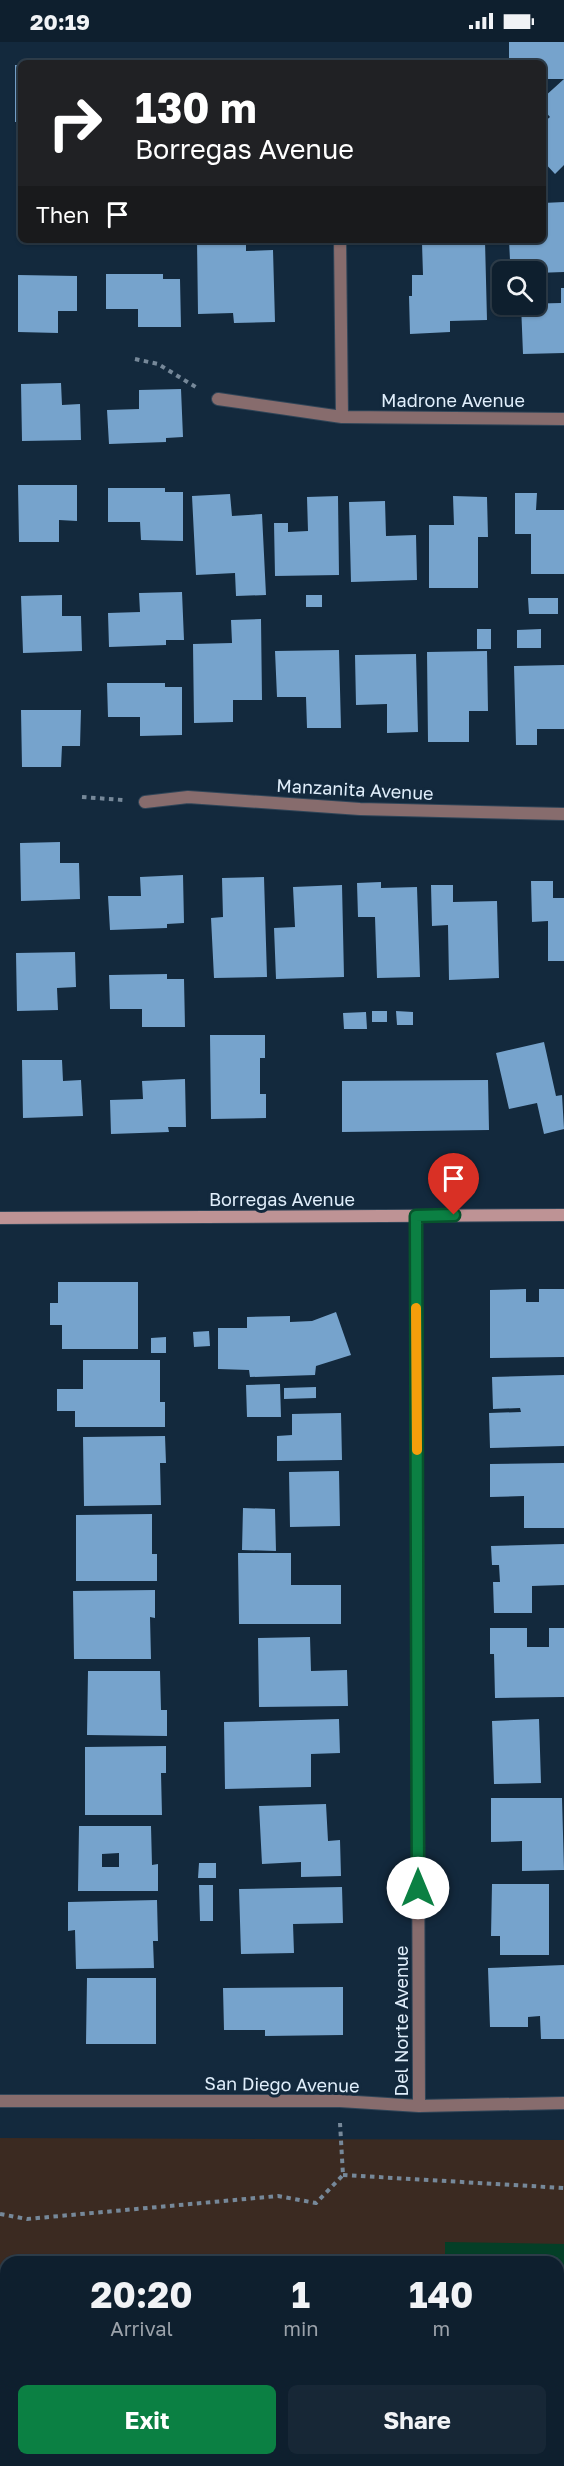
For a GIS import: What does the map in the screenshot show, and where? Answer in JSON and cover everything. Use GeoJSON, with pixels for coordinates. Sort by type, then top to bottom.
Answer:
{"type":"FeatureCollection","features":[{"type":"Feature","properties":{"kind":"street"},"geometry":{"type":"LineString","coordinates":[[339,243],[342,417]]}},
{"type":"Feature","properties":{"kind":"street","name":"Madrone Avenue"},"geometry":{"type":"LineString","coordinates":[[218,399],[342,417],[564,419]]}},
{"type":"Feature","properties":{"kind":"street","name":"Manzanita Avenue"},"geometry":{"type":"LineString","coordinates":[[145,802],[188,797],[360,809],[564,814]]}},
{"type":"Feature","properties":{"kind":"street","name":"Borregas Avenue"},"geometry":{"type":"LineString","coordinates":[[0,1218],[564,1215]]}},
{"type":"Feature","properties":{"kind":"street","name":"Del Norte Avenue"},"geometry":{"type":"LineString","coordinates":[[416,1216],[419,2106]]}},
{"type":"Feature","properties":{"kind":"street","name":"San Diego Avenue"},"geometry":{"type":"LineString","coordinates":[[0,2102],[340,2101],[419,2106],[564,2103]]}},
{"type":"Feature","properties":{"kind":"path"},"geometry":{"type":"LineString","coordinates":[[135,359],[158,364],[218,399]]}},
{"type":"Feature","properties":{"kind":"path"},"geometry":{"type":"LineString","coordinates":[[82,797],[145,802]]}},
{"type":"Feature","properties":{"kind":"path"},"geometry":{"type":"LineString","coordinates":[[0,2214],[27,2219],[278,2196],[316,2204],[343,2175],[340,2101]]}},
{"type":"Feature","properties":{"kind":"path"},"geometry":{"type":"LineString","coordinates":[[343,2175],[564,2188]]}},
{"type":"Feature","properties":{"kind":"shaded area"},"geometry":{"type":"Polygon","coordinates":[[[0,2138],[564,2140],[564,2256],[0,2256],[0,2138]]]}},
{"type":"Feature","properties":{"kind":"green space"},"geometry":{"type":"Polygon","coordinates":[[[445,2242],[564,2244],[564,2256],[445,2256],[445,2242]]]}},
{"type":"Feature","properties":{"kind":"building"},"geometry":{"type":"Polygon","coordinates":[[[509,42],[564,42],[564,79],[546,79],[546,60],[509,60],[509,42]]]}},
{"type":"Feature","properties":{"kind":"building"},"geometry":{"type":"Polygon","coordinates":[[[15,65],[18,65],[18,122],[15,122],[15,65]]]}},
{"type":"Feature","properties":{"kind":"building"},"geometry":{"type":"Polygon","coordinates":[[[564,79],[564,165],[555,174],[546,164],[546,120],[550,117],[546,112],[546,95],[564,79]]]}},
{"type":"Feature","properties":{"kind":"building"},"geometry":{"type":"Polygon","coordinates":[[[564,202],[564,272],[546,273],[546,261],[510,260],[509,243],[546,243],[546,203],[564,202]]]}},
{"type":"Feature","properties":{"kind":"building"},"geometry":{"type":"Polygon","coordinates":[[[197,243],[246,243],[246,251],[273,250],[275,322],[234,323],[233,313],[198,314],[197,243]]]}},
{"type":"Feature","properties":{"kind":"building"},"geometry":{"type":"Polygon","coordinates":[[[422,243],[485,243],[487,320],[450,321],[450,332],[410,334],[409,296],[412,296],[412,275],[423,275],[422,243]]]}},
{"type":"Feature","properties":{"kind":"building"},"geometry":{"type":"Polygon","coordinates":[[[106,274],[163,274],[163,279],[180,279],[181,327],[138,327],[138,309],[106,309],[106,274]]]}},
{"type":"Feature","properties":{"kind":"building"},"geometry":{"type":"Polygon","coordinates":[[[18,275],[77,276],[77,311],[58,311],[58,333],[18,332],[18,275]]]}},
{"type":"Feature","properties":{"kind":"building"},"geometry":{"type":"Polygon","coordinates":[[[561,288],[564,288],[564,353],[523,354],[521,315],[546,315],[546,303],[561,303],[561,288]]]}},
{"type":"Feature","properties":{"kind":"building"},"geometry":{"type":"Polygon","coordinates":[[[61,383],[62,405],[80,404],[81,440],[22,441],[21,384],[61,383]]]}},
{"type":"Feature","properties":{"kind":"building"},"geometry":{"type":"Polygon","coordinates":[[[181,389],[183,437],[166,438],[166,442],[109,444],[107,410],[139,409],[139,390],[181,389]]]}},
{"type":"Feature","properties":{"kind":"building"},"geometry":{"type":"Polygon","coordinates":[[[18,485],[77,485],[77,521],[59,520],[59,542],[19,542],[18,485]]]}},
{"type":"Feature","properties":{"kind":"building"},"geometry":{"type":"Polygon","coordinates":[[[108,488],[165,488],[165,492],[183,492],[183,541],[141,540],[140,522],[108,522],[108,488]]]}},
{"type":"Feature","properties":{"kind":"building"},"geometry":{"type":"Polygon","coordinates":[[[515,493],[537,493],[536,510],[564,510],[564,574],[531,574],[531,534],[515,534],[515,493]]]}},
{"type":"Feature","properties":{"kind":"building"},"geometry":{"type":"Polygon","coordinates":[[[230,494],[232,516],[262,514],[266,595],[236,596],[235,573],[196,575],[192,496],[230,494]]]}},
{"type":"Feature","properties":{"kind":"building"},"geometry":{"type":"Polygon","coordinates":[[[338,496],[339,575],[275,576],[274,523],[288,523],[288,532],[308,531],[307,497],[338,496]]]}},
{"type":"Feature","properties":{"kind":"building"},"geometry":{"type":"Polygon","coordinates":[[[453,496],[487,497],[488,537],[478,537],[478,588],[429,588],[429,525],[454,525],[453,496]]]}},
{"type":"Feature","properties":{"kind":"building"},"geometry":{"type":"Polygon","coordinates":[[[385,501],[386,536],[416,535],[417,580],[351,582],[349,502],[385,501]]]}},
{"type":"Feature","properties":{"kind":"building"},"geometry":{"type":"Polygon","coordinates":[[[182,592],[184,640],[166,640],[166,645],[109,647],[108,613],[140,612],[139,593],[182,592]]]}},
{"type":"Feature","properties":{"kind":"building"},"geometry":{"type":"Polygon","coordinates":[[[62,595],[62,616],[81,616],[82,651],[23,653],[21,596],[62,595]]]}},
{"type":"Feature","properties":{"kind":"building"},"geometry":{"type":"Polygon","coordinates":[[[306,595],[322,595],[322,607],[306,607],[306,595]]]}},
{"type":"Feature","properties":{"kind":"building"},"geometry":{"type":"Polygon","coordinates":[[[528,598],[558,598],[558,614],[529,614],[528,598]]]}},
{"type":"Feature","properties":{"kind":"building"},"geometry":{"type":"Polygon","coordinates":[[[261,619],[262,700],[233,700],[233,722],[194,723],[193,644],[232,643],[231,620],[261,619]]]}},
{"type":"Feature","properties":{"kind":"building"},"geometry":{"type":"Polygon","coordinates":[[[477,629],[491,629],[491,649],[477,649],[477,629]]]}},
{"type":"Feature","properties":{"kind":"building"},"geometry":{"type":"Polygon","coordinates":[[[541,629],[541,648],[517,648],[517,630],[541,629]]]}},
{"type":"Feature","properties":{"kind":"building"},"geometry":{"type":"Polygon","coordinates":[[[339,650],[341,728],[307,728],[306,697],[277,697],[275,651],[339,650]]]}},
{"type":"Feature","properties":{"kind":"building"},"geometry":{"type":"Polygon","coordinates":[[[487,651],[488,711],[469,711],[469,742],[428,742],[427,652],[487,651]]]}},
{"type":"Feature","properties":{"kind":"building"},"geometry":{"type":"Polygon","coordinates":[[[416,654],[418,732],[387,733],[387,704],[356,705],[355,655],[416,654]]]}},
{"type":"Feature","properties":{"kind":"building"},"geometry":{"type":"Polygon","coordinates":[[[564,665],[564,729],[537,729],[537,745],[516,745],[514,666],[564,665]]]}},
{"type":"Feature","properties":{"kind":"building"},"geometry":{"type":"Polygon","coordinates":[[[107,683],[165,683],[165,687],[182,687],[182,735],[140,736],[140,717],[108,717],[107,683]]]}},
{"type":"Feature","properties":{"kind":"building"},"geometry":{"type":"Polygon","coordinates":[[[21,710],[81,710],[80,746],[62,746],[61,767],[22,767],[21,710]]]}},
{"type":"Feature","properties":{"kind":"building"},"geometry":{"type":"Polygon","coordinates":[[[60,842],[60,863],[79,863],[80,899],[21,901],[20,843],[60,842]]]}},
{"type":"Feature","properties":{"kind":"building"},"geometry":{"type":"Polygon","coordinates":[[[183,875],[184,923],[167,924],[167,928],[110,930],[108,896],[141,896],[140,877],[183,875]]]}},
{"type":"Feature","properties":{"kind":"building"},"geometry":{"type":"Polygon","coordinates":[[[264,877],[267,977],[214,978],[211,918],[223,917],[222,878],[264,877]]]}},
{"type":"Feature","properties":{"kind":"building"},"geometry":{"type":"Polygon","coordinates":[[[531,881],[553,881],[553,898],[564,898],[564,961],[548,961],[548,921],[532,922],[531,881]]]}},
{"type":"Feature","properties":{"kind":"building"},"geometry":{"type":"Polygon","coordinates":[[[381,882],[381,888],[417,887],[420,977],[377,978],[375,917],[358,917],[357,883],[381,882]]]}},
{"type":"Feature","properties":{"kind":"building"},"geometry":{"type":"Polygon","coordinates":[[[342,885],[344,977],[276,979],[274,928],[295,927],[293,887],[342,885]]]}},
{"type":"Feature","properties":{"kind":"building"},"geometry":{"type":"Polygon","coordinates":[[[431,885],[453,885],[453,902],[497,901],[499,978],[449,980],[448,925],[432,926],[431,885]]]}},
{"type":"Feature","properties":{"kind":"building"},"geometry":{"type":"Polygon","coordinates":[[[75,952],[76,987],[57,988],[58,1010],[17,1011],[16,953],[75,952]]]}},
{"type":"Feature","properties":{"kind":"building"},"geometry":{"type":"Polygon","coordinates":[[[167,974],[167,979],[184,979],[185,1027],[142,1027],[142,1009],[110,1009],[109,975],[167,974]]]}},
{"type":"Feature","properties":{"kind":"building"},"geometry":{"type":"Polygon","coordinates":[[[372,1011],[387,1011],[387,1022],[372,1022],[372,1011]]]}},
{"type":"Feature","properties":{"kind":"building"},"geometry":{"type":"Polygon","coordinates":[[[396,1011],[413,1012],[413,1025],[397,1025],[396,1011]]]}},
{"type":"Feature","properties":{"kind":"building"},"geometry":{"type":"Polygon","coordinates":[[[366,1012],[367,1029],[344,1029],[343,1013],[366,1012]]]}},
{"type":"Feature","properties":{"kind":"building"},"geometry":{"type":"Polygon","coordinates":[[[210,1035],[265,1035],[265,1058],[260,1058],[260,1094],[266,1094],[266,1118],[211,1119],[210,1035]]]}},
{"type":"Feature","properties":{"kind":"building"},"geometry":{"type":"Polygon","coordinates":[[[544,1042],[556,1096],[562,1095],[564,1129],[544,1134],[537,1103],[509,1109],[496,1053],[544,1042]]]}},
{"type":"Feature","properties":{"kind":"building"},"geometry":{"type":"Polygon","coordinates":[[[22,1060],[62,1060],[63,1081],[81,1080],[83,1116],[23,1118],[22,1060]]]}},
{"type":"Feature","properties":{"kind":"building"},"geometry":{"type":"Polygon","coordinates":[[[185,1079],[186,1127],[168,1127],[169,1132],[111,1134],[110,1100],[143,1099],[142,1081],[185,1079]]]}},
{"type":"Feature","properties":{"kind":"building"},"geometry":{"type":"Polygon","coordinates":[[[488,1080],[489,1130],[342,1132],[342,1081],[488,1080]]]}},
{"type":"Feature","properties":{"kind":"building"},"geometry":{"type":"Polygon","coordinates":[[[58,1282],[138,1282],[138,1349],[62,1349],[62,1325],[50,1325],[50,1303],[58,1303],[58,1282]]]}},
{"type":"Feature","properties":{"kind":"building"},"geometry":{"type":"Polygon","coordinates":[[[526,1289],[526,1302],[539,1302],[539,1289],[564,1289],[564,1357],[490,1358],[490,1290],[526,1289]]]}},
{"type":"Feature","properties":{"kind":"building"},"geometry":{"type":"Polygon","coordinates":[[[336,1312],[351,1355],[316,1366],[315,1375],[250,1377],[249,1370],[218,1369],[218,1328],[247,1328],[247,1317],[290,1316],[290,1322],[312,1321],[336,1312]]]}},
{"type":"Feature","properties":{"kind":"building"},"geometry":{"type":"Polygon","coordinates":[[[209,1331],[210,1346],[194,1347],[193,1332],[209,1331]]]}},
{"type":"Feature","properties":{"kind":"building"},"geometry":{"type":"Polygon","coordinates":[[[166,1337],[166,1353],[151,1353],[151,1338],[166,1337]]]}},
{"type":"Feature","properties":{"kind":"building"},"geometry":{"type":"Polygon","coordinates":[[[83,1360],[160,1360],[160,1402],[165,1402],[165,1427],[75,1427],[75,1411],[57,1411],[57,1389],[83,1389],[83,1360]]]}},
{"type":"Feature","properties":{"kind":"building"},"geometry":{"type":"Polygon","coordinates":[[[564,1375],[564,1446],[490,1448],[489,1413],[521,1412],[520,1408],[493,1409],[492,1377],[564,1375]]]}},
{"type":"Feature","properties":{"kind":"building"},"geometry":{"type":"Polygon","coordinates":[[[280,1384],[281,1417],[247,1417],[246,1385],[280,1384]]]}},
{"type":"Feature","properties":{"kind":"building"},"geometry":{"type":"Polygon","coordinates":[[[316,1387],[316,1398],[284,1399],[284,1388],[316,1387]]]}},
{"type":"Feature","properties":{"kind":"building"},"geometry":{"type":"Polygon","coordinates":[[[341,1413],[342,1460],[277,1461],[277,1436],[292,1435],[292,1414],[341,1413]]]}},
{"type":"Feature","properties":{"kind":"building"},"geometry":{"type":"Polygon","coordinates":[[[165,1436],[166,1463],[160,1463],[161,1505],[84,1506],[83,1437],[165,1436]]]}},
{"type":"Feature","properties":{"kind":"building"},"geometry":{"type":"Polygon","coordinates":[[[564,1463],[564,1528],[524,1528],[524,1496],[490,1497],[490,1464],[564,1463]]]}},
{"type":"Feature","properties":{"kind":"building"},"geometry":{"type":"Polygon","coordinates":[[[339,1471],[340,1526],[290,1527],[289,1472],[339,1471]]]}},
{"type":"Feature","properties":{"kind":"building"},"geometry":{"type":"Polygon","coordinates":[[[243,1508],[275,1509],[276,1551],[242,1550],[243,1508]]]}},
{"type":"Feature","properties":{"kind":"building"},"geometry":{"type":"Polygon","coordinates":[[[152,1514],[152,1554],[157,1554],[157,1581],[76,1581],[76,1515],[152,1514]]]}},
{"type":"Feature","properties":{"kind":"building"},"geometry":{"type":"Polygon","coordinates":[[[564,1544],[564,1585],[532,1586],[532,1613],[494,1613],[493,1582],[500,1582],[499,1565],[492,1565],[491,1546],[564,1544]]]}},
{"type":"Feature","properties":{"kind":"building"},"geometry":{"type":"Polygon","coordinates":[[[238,1553],[291,1553],[291,1585],[341,1585],[341,1624],[239,1624],[238,1553]]]}},
{"type":"Feature","properties":{"kind":"building"},"geometry":{"type":"Polygon","coordinates":[[[155,1590],[155,1618],[150,1617],[151,1659],[74,1659],[73,1591],[155,1590]]]}},
{"type":"Feature","properties":{"kind":"building"},"geometry":{"type":"Polygon","coordinates":[[[490,1628],[527,1628],[527,1647],[549,1647],[549,1628],[564,1628],[564,1697],[495,1698],[494,1654],[490,1654],[490,1628]]]}},
{"type":"Feature","properties":{"kind":"building"},"geometry":{"type":"Polygon","coordinates":[[[310,1637],[311,1671],[347,1670],[348,1706],[259,1707],[258,1638],[310,1637]]]}},
{"type":"Feature","properties":{"kind":"building"},"geometry":{"type":"Polygon","coordinates":[[[88,1671],[160,1671],[161,1710],[167,1710],[167,1736],[87,1735],[88,1671]]]}},
{"type":"Feature","properties":{"kind":"building"},"geometry":{"type":"Polygon","coordinates":[[[339,1719],[340,1753],[311,1754],[311,1787],[225,1789],[224,1722],[339,1719]]]}},
{"type":"Feature","properties":{"kind":"building"},"geometry":{"type":"Polygon","coordinates":[[[539,1719],[541,1783],[494,1784],[492,1721],[539,1719]]]}},
{"type":"Feature","properties":{"kind":"building"},"geometry":{"type":"Polygon","coordinates":[[[166,1746],[166,1773],[161,1773],[162,1815],[85,1815],[85,1747],[166,1746]]]}},
{"type":"Feature","properties":{"kind":"building"},"geometry":{"type":"Polygon","coordinates":[[[491,1798],[562,1798],[564,1870],[522,1871],[522,1841],[491,1842],[491,1798]]]}},
{"type":"Feature","properties":{"kind":"building"},"geometry":{"type":"Polygon","coordinates":[[[326,1804],[328,1841],[340,1840],[341,1876],[301,1877],[301,1862],[262,1864],[259,1806],[326,1804]]]}},
{"type":"Feature","properties":{"kind":"building"},"geometry":{"type":"Polygon","coordinates":[[[79,1826],[151,1826],[152,1865],[158,1864],[158,1891],[78,1891],[79,1826]],[[119,1853],[102,1854],[102,1867],[119,1867],[119,1853]]]}},
{"type":"Feature","properties":{"kind":"building"},"geometry":{"type":"Polygon","coordinates":[[[199,1863],[216,1863],[216,1878],[198,1878],[199,1863]]]}},
{"type":"Feature","properties":{"kind":"building"},"geometry":{"type":"Polygon","coordinates":[[[492,1884],[549,1884],[549,1955],[500,1955],[500,1936],[491,1936],[492,1884]]]}},
{"type":"Feature","properties":{"kind":"building"},"geometry":{"type":"Polygon","coordinates":[[[199,1885],[213,1885],[213,1921],[200,1921],[199,1885]]]}},
{"type":"Feature","properties":{"kind":"building"},"geometry":{"type":"Polygon","coordinates":[[[342,1887],[343,1923],[293,1924],[294,1953],[241,1954],[239,1889],[342,1887]]]}},
{"type":"Feature","properties":{"kind":"building"},"geometry":{"type":"Polygon","coordinates":[[[157,1900],[158,1941],[153,1941],[154,1968],[76,1969],[75,1930],[68,1931],[68,1902],[157,1900]]]}},
{"type":"Feature","properties":{"kind":"building"},"geometry":{"type":"Polygon","coordinates":[[[564,1965],[564,2039],[541,2039],[540,2016],[528,2017],[528,2027],[490,2027],[488,1968],[564,1965]]]}},
{"type":"Feature","properties":{"kind":"building"},"geometry":{"type":"Polygon","coordinates":[[[87,1978],[156,1978],[156,2044],[86,2044],[87,1978]]]}},
{"type":"Feature","properties":{"kind":"building"},"geometry":{"type":"Polygon","coordinates":[[[343,1987],[343,2035],[265,2036],[265,2030],[224,2030],[223,1988],[343,1987]]]}},
{"type":"Feature","properties":{"kind":"slow traffic"},"geometry":{"type":"LineString","coordinates":[[416,1308],[417,1450]]}},
{"type":"Feature","properties":{"kind":"route"},"geometry":{"type":"LineString","coordinates":[[418,1888],[416,1216],[454,1215]]}}]}
